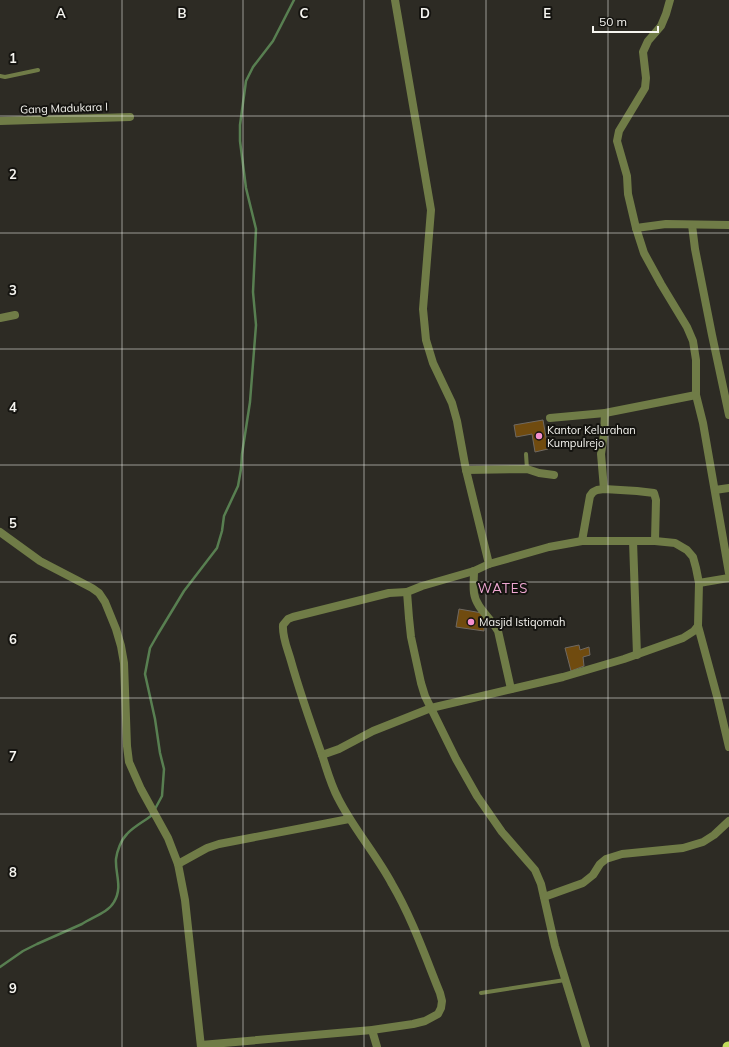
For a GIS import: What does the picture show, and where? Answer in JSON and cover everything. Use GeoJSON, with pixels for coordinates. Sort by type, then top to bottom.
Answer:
{"type":"FeatureCollection","features":[{"type":"Feature","properties":{"kind":"street"},"geometry":{"type":"LineString","coordinates":[[395,0],[431,210],[423,309],[425,332],[433,363],[452,403],[457,421],[466,470],[489,564]]}},
{"type":"Feature","properties":{"kind":"street"},"geometry":{"type":"LineString","coordinates":[[670,0],[661,26],[648,42],[643,52],[645,88],[619,130],[617,141],[627,176],[628,194],[636,228],[644,253],[693,341],[696,360],[696,395],[715,490],[729,573]]}},
{"type":"Feature","properties":{"kind":"street","name":"Gang Madukara I"},"geometry":{"type":"LineString","coordinates":[[0,121],[130,117]]}},
{"type":"Feature","properties":{"kind":"street"},"geometry":{"type":"LineString","coordinates":[[636,228],[684,223],[692,225],[729,225]]}},
{"type":"Feature","properties":{"kind":"street"},"geometry":{"type":"LineString","coordinates":[[692,225],[695,249],[729,415]]}},
{"type":"Feature","properties":{"kind":"street"},"geometry":{"type":"LineString","coordinates":[[0,318],[15,315]]}},
{"type":"Feature","properties":{"kind":"street"},"geometry":{"type":"LineString","coordinates":[[550,418],[604,413],[696,395]]}},
{"type":"Feature","properties":{"kind":"street"},"geometry":{"type":"LineString","coordinates":[[604,413],[604,434],[601,454],[604,489]]}},
{"type":"Feature","properties":{"kind":"street"},"geometry":{"type":"LineString","coordinates":[[466,470],[527,469],[539,473],[554,475]]}},
{"type":"Feature","properties":{"kind":"street"},"geometry":{"type":"LineString","coordinates":[[715,490],[729,488]]}},
{"type":"Feature","properties":{"kind":"street"},"geometry":{"type":"LineString","coordinates":[[582,541],[590,496],[597,490],[604,489],[654,493],[656,500],[656,541]]}},
{"type":"Feature","properties":{"kind":"street"},"geometry":{"type":"LineString","coordinates":[[0,532],[40,561],[99,593],[105,602],[116,629],[124,663],[129,762],[134,776],[168,838],[178,864],[185,900],[201,1046],[372,1030],[425,1021],[438,1014],[441,1008],[442,1001],[440,993],[404,906],[377,858],[350,819],[333,790],[322,755],[307,716],[284,637],[283,625],[288,619],[388,593],[407,592],[422,586],[474,571],[489,564],[549,547],[582,541],[656,541],[675,543],[687,550],[693,557],[699,583],[698,626],[729,746]]}},
{"type":"Feature","properties":{"kind":"street"},"geometry":{"type":"LineString","coordinates":[[633,541],[637,655]]}},
{"type":"Feature","properties":{"kind":"street"},"geometry":{"type":"LineString","coordinates":[[474,571],[475,598],[479,606],[498,631],[511,689]]}},
{"type":"Feature","properties":{"kind":"street"},"geometry":{"type":"LineString","coordinates":[[699,583],[729,578]]}},
{"type":"Feature","properties":{"kind":"street"},"geometry":{"type":"LineString","coordinates":[[407,592],[409,618],[417,670],[431,708],[456,759],[477,796],[502,832],[535,870],[542,884],[554,946],[586,1047]]}},
{"type":"Feature","properties":{"kind":"street"},"geometry":{"type":"LineString","coordinates":[[322,755],[334,751],[373,731],[431,708],[563,677],[637,655],[683,638],[694,632],[698,626]]}},
{"type":"Feature","properties":{"kind":"street"},"geometry":{"type":"LineString","coordinates":[[178,864],[207,848],[219,844],[350,819]]}},
{"type":"Feature","properties":{"kind":"street"},"geometry":{"type":"LineString","coordinates":[[544,897],[583,883],[606,859],[622,854],[683,848],[703,842],[714,835],[729,821]]}},
{"type":"Feature","properties":{"kind":"street"},"geometry":{"type":"LineString","coordinates":[[372,1030],[377,1047]]}},
{"type":"Feature","properties":{"kind":"lane"},"geometry":{"type":"LineString","coordinates":[[0,76],[5,77],[38,70]]}},
{"type":"Feature","properties":{"kind":"lane"},"geometry":{"type":"LineString","coordinates":[[526,454],[527,469]]}},
{"type":"Feature","properties":{"kind":"lane"},"geometry":{"type":"LineString","coordinates":[[481,993],[565,980]]}},
{"type":"Feature","properties":{"kind":"building","name":"Kantor Kelurahan Kumpulrejo"},"geometry":{"type":"Polygon","coordinates":[[[543,420],[548,449],[535,452],[532,434],[516,437],[514,425],[543,420]]]}},
{"type":"Feature","properties":{"kind":"building","name":"Masjid Istiqomah"},"geometry":{"type":"Polygon","coordinates":[[[459,609],[482,613],[485,616],[484,631],[456,627],[459,609]]]}},
{"type":"Feature","properties":{"kind":"building"},"geometry":{"type":"Polygon","coordinates":[[[579,645],[580,650],[589,647],[590,655],[583,657],[584,666],[571,671],[565,648],[579,645]]]}},
{"type":"Feature","properties":{"kind":"waterway"},"geometry":{"type":"LineString","coordinates":[[155,809],[162,796],[164,769],[145,674],[150,648],[184,591],[217,548],[222,531],[224,516],[238,486],[250,402],[256,325],[253,292],[256,229],[246,188],[240,141],[240,125],[246,81],[253,67],[273,41],[294,0]]}},
{"type":"Feature","properties":{"kind":"waterway"},"geometry":{"type":"LineString","coordinates":[[0,967],[23,951],[82,924],[104,912],[111,906],[117,896],[118,891],[116,859],[123,839],[129,831],[151,816],[152,813]]}},
{"type":"Feature","properties":{"kind":"place","name":"Kantor Kelurahan Kumpulrejo"},"geometry":{"type":"Point","coordinates":[539,436]}},
{"type":"Feature","properties":{"kind":"place","name":"Masjid Istiqomah"},"geometry":{"type":"Point","coordinates":[471,622]}},
{"type":"Feature","properties":{"kind":"district","name":"WATES"},"geometry":{"type":"Point","coordinates":[503,588]}}]}
